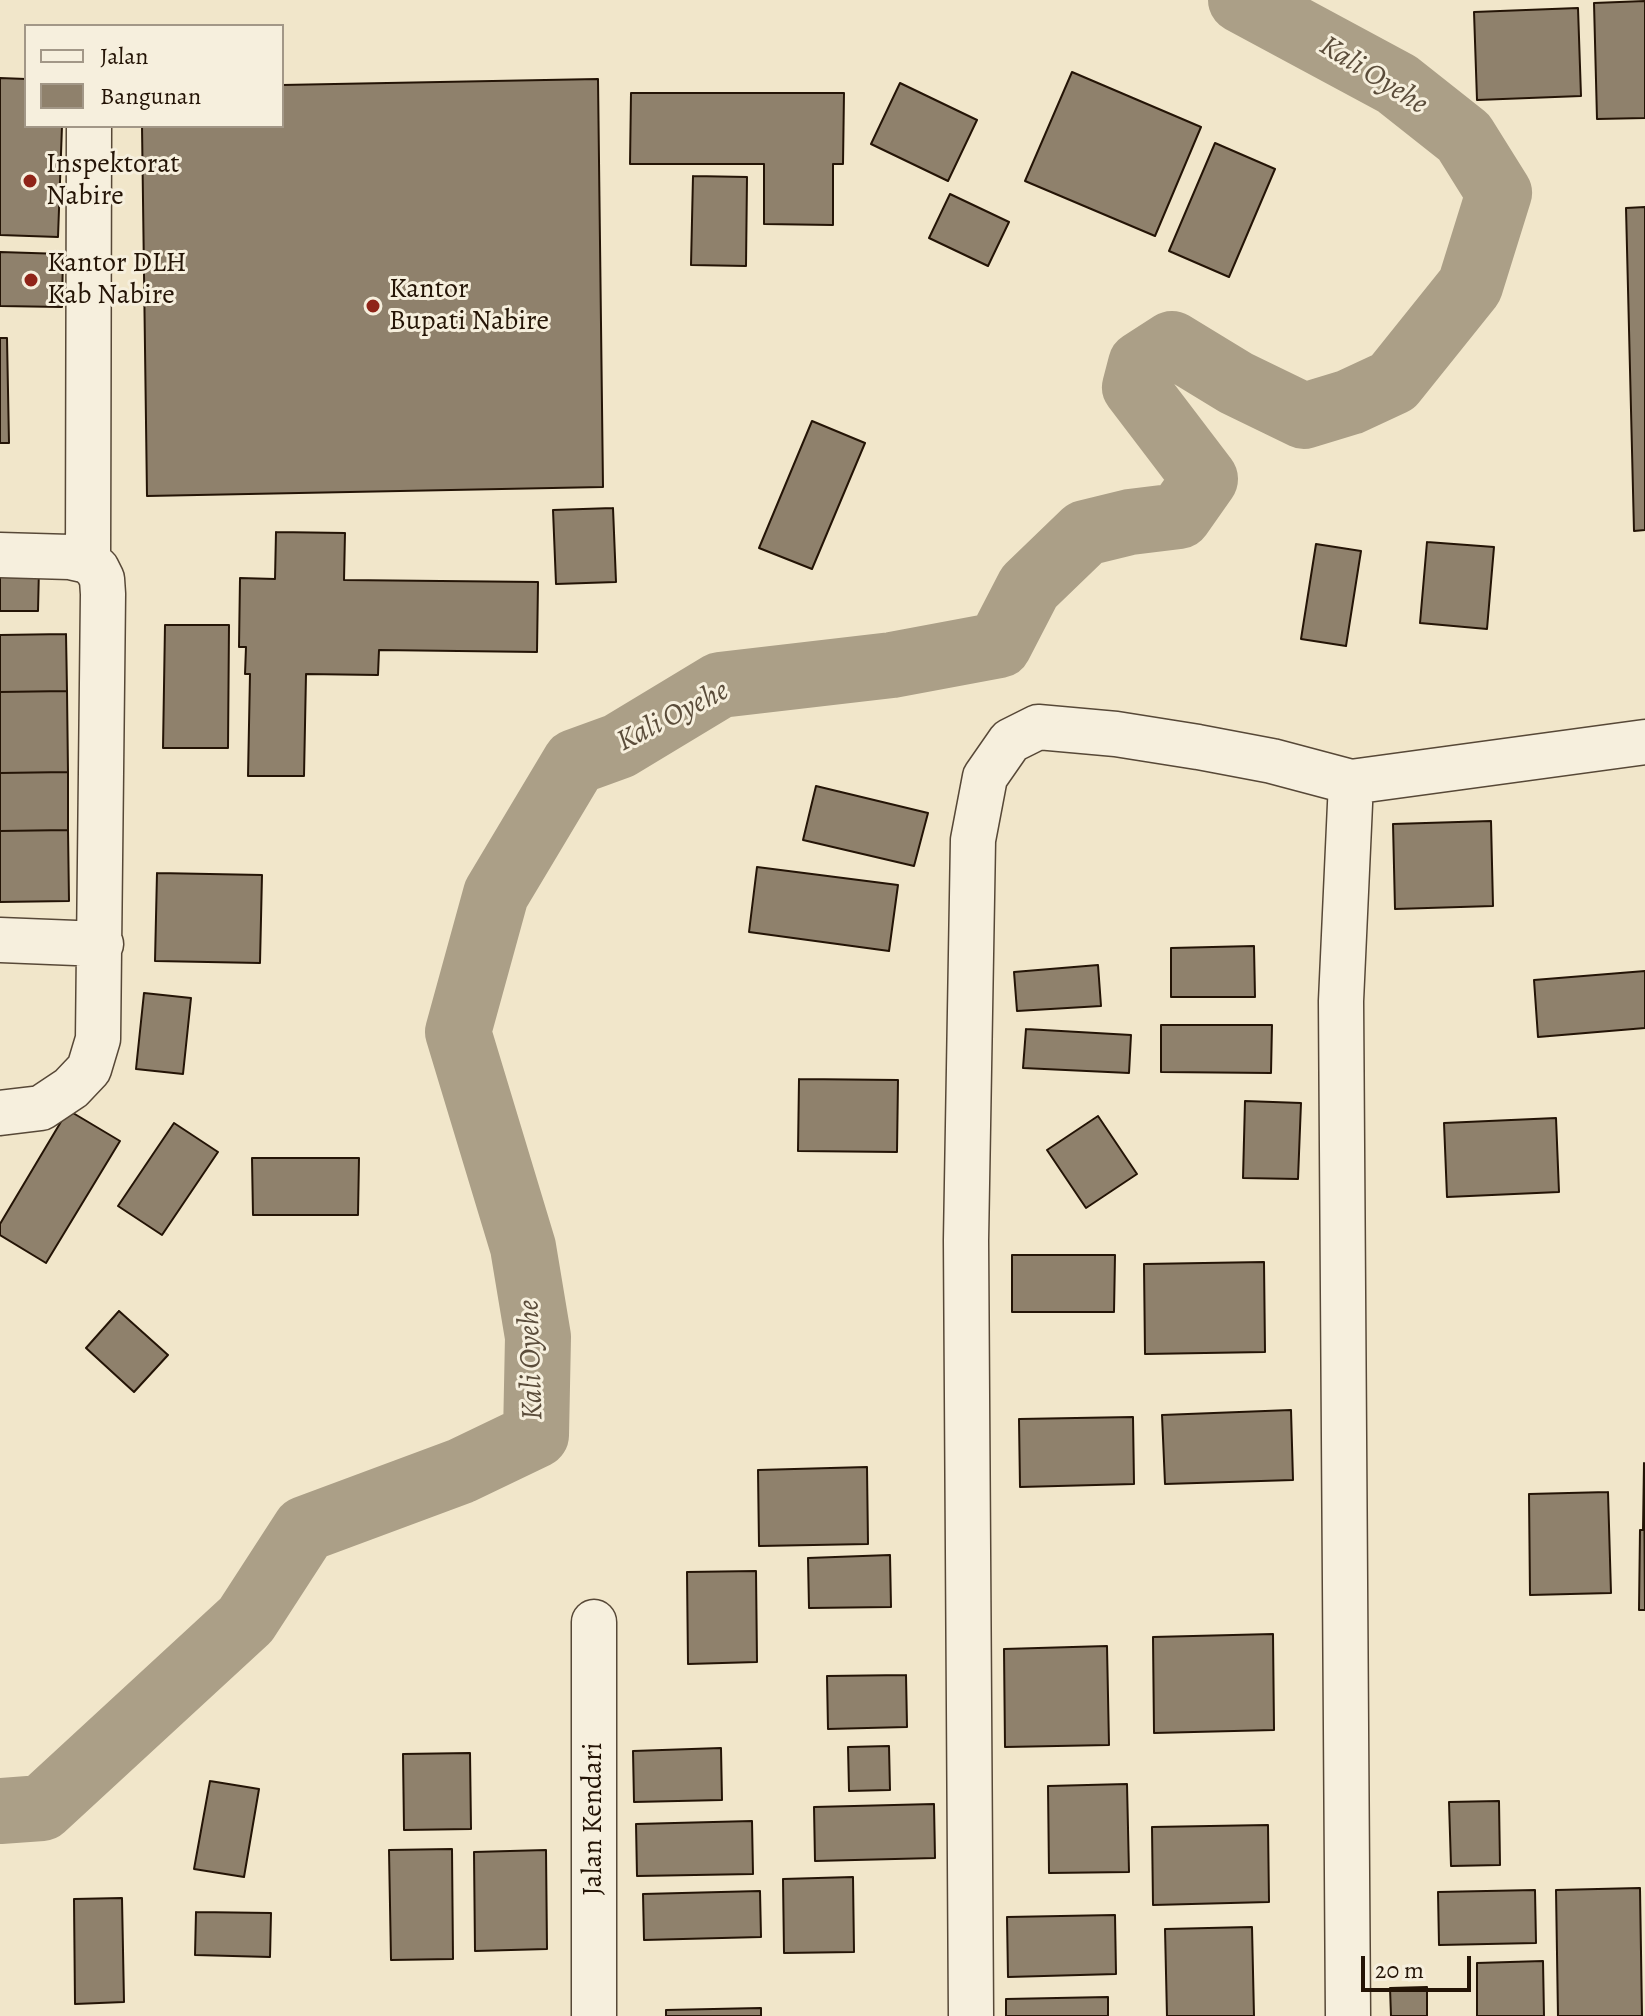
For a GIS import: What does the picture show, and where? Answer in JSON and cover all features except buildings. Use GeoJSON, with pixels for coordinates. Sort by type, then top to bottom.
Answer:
{"type":"FeatureCollection","features":[{"type":"Feature","properties":{"kind":"street"},"geometry":{"type":"LineString","coordinates":[[88,561],[89,128]]}},
{"type":"Feature","properties":{"kind":"street"},"geometry":{"type":"LineString","coordinates":[[0,555],[70,557],[88,561],[102,579],[103,594],[98,1039],[89,1069],[71,1088],[41,1108],[0,1113]]}},
{"type":"Feature","properties":{"kind":"street"},"geometry":{"type":"LineString","coordinates":[[971,2016],[966,1240],[973,840],[985,777],[1010,741],[1038,727],[1116,734],[1184,745],[1272,761],[1351,782],[1645,742]]}},
{"type":"Feature","properties":{"kind":"street"},"geometry":{"type":"LineString","coordinates":[[1348,2016],[1341,1001],[1351,782]]}},
{"type":"Feature","properties":{"kind":"street"},"geometry":{"type":"LineString","coordinates":[[0,940],[101,944]]}},
{"type":"Feature","properties":{"kind":"street","name":"Jalan Kendari"},"geometry":{"type":"LineString","coordinates":[[594,1622],[594,2016]]}},
{"type":"Feature","properties":{"kind":"waterway","name":"Kali Oyehe"},"geometry":{"type":"LineString","coordinates":[[0,1811],[42,1808],[246,1620],[305,1529],[461,1471],[536,1435],[538,1337],[523,1247],[458,1032],[496,894],[575,762],[619,746],[720,685],[892,665],[999,645],[1029,587],[1085,533],[1130,522],[1179,516],[1205,479],[1135,387],[1141,364],[1172,344],[1236,383],[1304,416],[1350,402],[1393,382],[1470,286],[1499,193],[1464,137],[1397,84],[1241,0]]}},
{"type":"Feature","properties":{"kind":"place","name":"Inspektorat Nabire"},"geometry":{"type":"Point","coordinates":[30,181]}},
{"type":"Feature","properties":{"kind":"place","name":"Kantor DLH Kab Nabire"},"geometry":{"type":"Point","coordinates":[31,280]}},
{"type":"Feature","properties":{"kind":"place","name":"Kantor Bupati Nabire"},"geometry":{"type":"Point","coordinates":[373,306]}}]}
